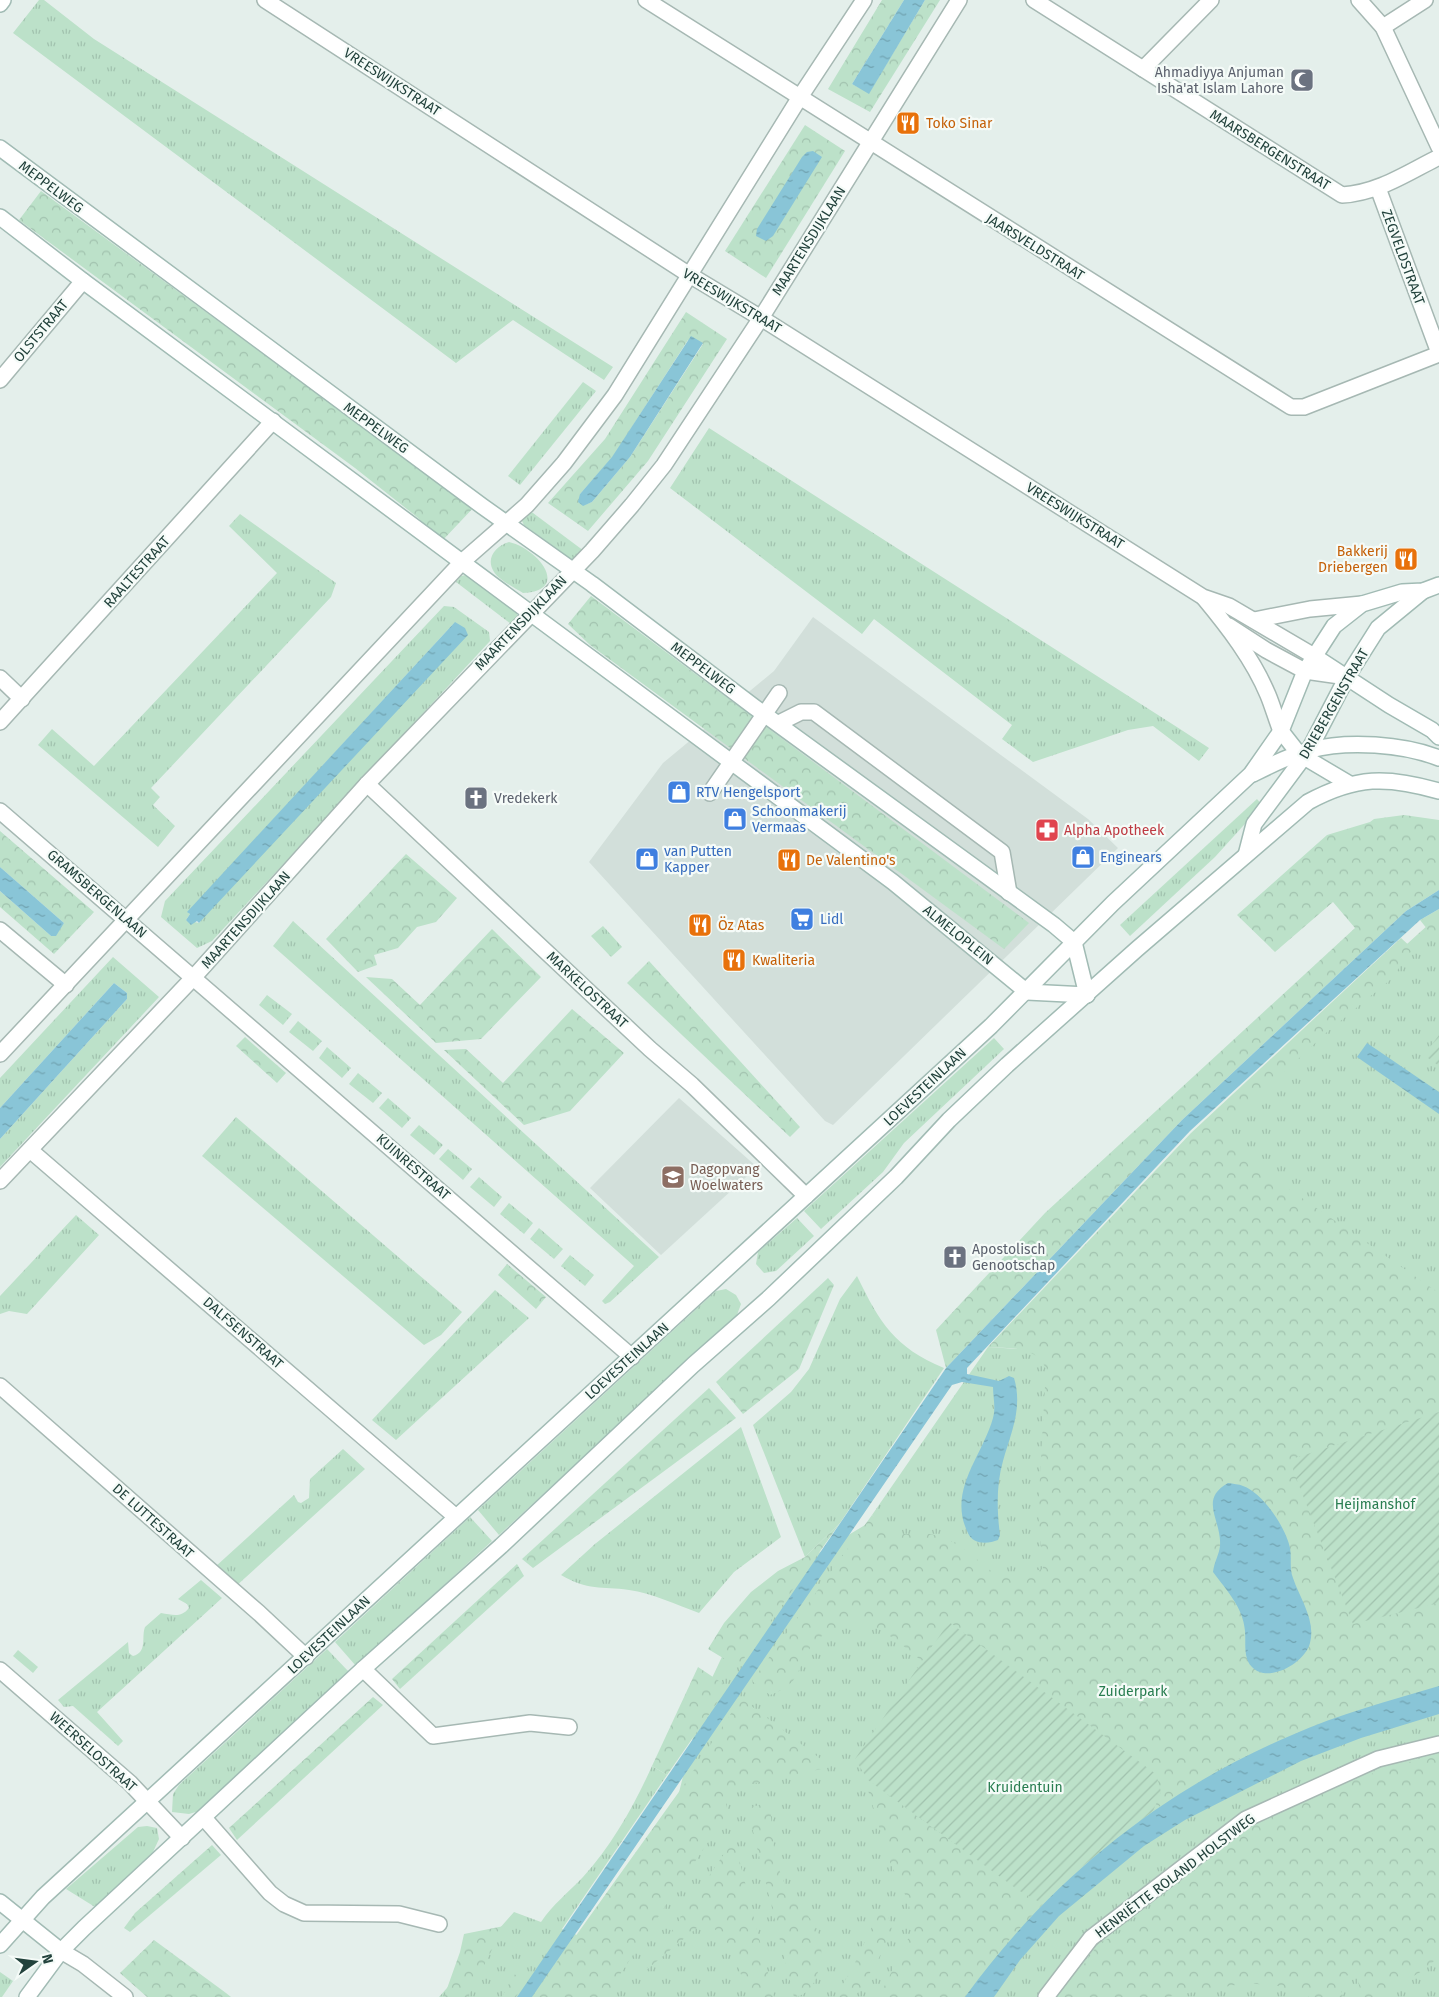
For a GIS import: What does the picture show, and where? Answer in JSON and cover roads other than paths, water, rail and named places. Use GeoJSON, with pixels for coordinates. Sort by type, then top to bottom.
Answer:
{"type":"FeatureCollection","features":[{"type":"Feature","properties":{"kind":"street"},"geometry":{"type":"LineString","coordinates":[[0,4],[3,0]]}},
{"type":"Feature","properties":{"kind":"street","name":"VREESWIJKSTRAAT"},"geometry":{"type":"LineString","coordinates":[[265,0],[688,274],[762,318],[1203,597],[1229,606],[1254,620],[1347,677],[1389,706],[1432,730],[1439,737]]}},
{"type":"Feature","properties":{"kind":"street","name":"JAARSVELDSTRAAT"},"geometry":{"type":"LineString","coordinates":[[646,0],[870,140],[948,193],[1291,407],[1304,407],[1439,354]]}},
{"type":"Feature","properties":{"kind":"street"},"geometry":{"type":"LineString","coordinates":[[0,1054],[463,561],[505,522],[527,505],[564,463],[609,403],[688,274],[864,0]]}},
{"type":"Feature","properties":{"kind":"street","name":"MAARTENSDIJKLAAN"},"geometry":{"type":"LineString","coordinates":[[0,1181],[193,978],[366,784],[592,551],[664,465],[762,318],[870,140],[959,0]]}},
{"type":"Feature","properties":{"kind":"street","name":"MAARSBERGENSTRAAT"},"geometry":{"type":"LineString","coordinates":[[1034,0],[1342,195],[1360,194],[1378,188],[1439,157]]}},
{"type":"Feature","properties":{"kind":"street"},"geometry":{"type":"LineString","coordinates":[[1143,69],[1211,0]]}},
{"type":"Feature","properties":{"kind":"street"},"geometry":{"type":"LineString","coordinates":[[1359,0],[1384,27],[1439,147]]}},
{"type":"Feature","properties":{"kind":"street"},"geometry":{"type":"LineString","coordinates":[[1384,27],[1425,0]]}},
{"type":"Feature","properties":{"kind":"street","name":"MEPPELWEG"},"geometry":{"type":"LineString","coordinates":[[0,148],[759,710]]}},
{"type":"Feature","properties":{"kind":"street","name":"ZEGVELDSTRAAT"},"geometry":{"type":"LineString","coordinates":[[1378,188],[1439,354]]}},
{"type":"Feature","properties":{"kind":"street"},"geometry":{"type":"LineString","coordinates":[[0,217],[83,281],[463,561],[725,758]]}},
{"type":"Feature","properties":{"kind":"street","name":"OLSTSTRAAT"},"geometry":{"type":"LineString","coordinates":[[0,380],[83,281]]}},
{"type":"Feature","properties":{"kind":"street","name":"RAALTESTRAAT"},"geometry":{"type":"LineString","coordinates":[[0,722],[273,421]]}},
{"type":"Feature","properties":{"kind":"street","name":"DRIEBERGENSTRAAT"},"geometry":{"type":"LineString","coordinates":[[1251,774],[1281,732],[1305,671],[1334,626],[1362,604],[1402,592],[1423,591],[1439,585]]}},
{"type":"Feature","properties":{"kind":"street","name":"DRIEBERGENSTRAAT"},"geometry":{"type":"LineString","coordinates":[[1246,855],[1254,824],[1304,754],[1347,677],[1378,628],[1423,591]]}},
{"type":"Feature","properties":{"kind":"street","name":"VREESWIJKSTRAAT"},"geometry":{"type":"LineString","coordinates":[[1203,597],[1224,623],[1262,683],[1281,732],[1304,754],[1348,784]]}},
{"type":"Feature","properties":{"kind":"street"},"geometry":{"type":"LineString","coordinates":[[1254,620],[1310,609],[1362,604]]}},
{"type":"Feature","properties":{"kind":"street","name":"VREESWIJKSTRAAT"},"geometry":{"type":"LineString","coordinates":[[1224,623],[1266,650],[1305,671],[1347,677]]}},
{"type":"Feature","properties":{"kind":"street"},"geometry":{"type":"LineString","coordinates":[[0,678],[22,699]]}},
{"type":"Feature","properties":{"kind":"street"},"geometry":{"type":"LineString","coordinates":[[710,793],[725,758],[759,710],[779,693]]}},
{"type":"Feature","properties":{"kind":"street"},"geometry":{"type":"LineString","coordinates":[[759,710],[1074,942],[1087,995]]}},
{"type":"Feature","properties":{"kind":"street"},"geometry":{"type":"LineString","coordinates":[[779,723],[801,712],[814,712],[1002,852],[1009,893]]}},
{"type":"Feature","properties":{"kind":"street"},"geometry":{"type":"LineString","coordinates":[[1251,774],[1331,746],[1366,745],[1422,751],[1439,758]]}},
{"type":"Feature","properties":{"kind":"street","name":"ALMELOPLEIN"},"geometry":{"type":"LineString","coordinates":[[725,758],[894,882],[1026,992]]}},
{"type":"Feature","properties":{"kind":"street","name":"LOEVESTEINLAAN"},"geometry":{"type":"LineString","coordinates":[[0,1945],[43,1897],[632,1357],[1026,992],[1074,942],[1251,774]]}},
{"type":"Feature","properties":{"kind":"street"},"geometry":{"type":"LineString","coordinates":[[27,1997],[61,1951],[363,1669],[501,1546],[693,1365],[769,1298],[896,1176],[949,1120],[1007,1065],[1137,949],[1308,802],[1348,784],[1364,781],[1397,782],[1439,791]]}},
{"type":"Feature","properties":{"kind":"street","name":"MARKELOSTRAAT"},"geometry":{"type":"LineString","coordinates":[[366,784],[650,1049],[692,1085],[806,1196]]}},
{"type":"Feature","properties":{"kind":"street","name":"GRAMSBERGENLAAN"},"geometry":{"type":"LineString","coordinates":[[0,810],[193,978]]}},
{"type":"Feature","properties":{"kind":"street"},"geometry":{"type":"LineString","coordinates":[[0,930],[66,985]]}},
{"type":"Feature","properties":{"kind":"street","name":"KUINRESTRAAT"},"geometry":{"type":"LineString","coordinates":[[193,978],[632,1357]]}},
{"type":"Feature","properties":{"kind":"street"},"geometry":{"type":"LineString","coordinates":[[1026,992],[1087,995]]}},
{"type":"Feature","properties":{"kind":"street","name":"DALFSENSTRAAT"},"geometry":{"type":"LineString","coordinates":[[30,1150],[456,1517]]}},
{"type":"Feature","properties":{"kind":"street","name":"DE LUTTESTRAAT"},"geometry":{"type":"LineString","coordinates":[[0,1386],[259,1613],[306,1657]]}},
{"type":"Feature","properties":{"kind":"street"},"geometry":{"type":"LineString","coordinates":[[363,1669],[433,1736],[530,1723],[569,1727]]}},
{"type":"Feature","properties":{"kind":"street","name":"WEERSELOSTRAAT"},"geometry":{"type":"LineString","coordinates":[[0,1670],[148,1802],[182,1838]]}},
{"type":"Feature","properties":{"kind":"street","name":"HENRIËTTE ROLAND HOLSTWEG"},"geometry":{"type":"LineString","coordinates":[[1046,1997],[1091,1938],[1246,1819],[1378,1759],[1439,1744]]}},
{"type":"Feature","properties":{"kind":"street"},"geometry":{"type":"LineString","coordinates":[[204,1818],[270,1893],[284,1904],[304,1913],[400,1914],[439,1924]]}},
{"type":"Feature","properties":{"kind":"street"},"geometry":{"type":"LineString","coordinates":[[0,1902],[61,1951],[83,1964],[125,1997]]}},
{"type":"Feature","properties":{"kind":"water"},"geometry":{"type":"Polygon","coordinates":[[[904,0],[925,0],[869,94],[852,84],[904,0]]]}},
{"type":"Feature","properties":{"kind":"water"},"geometry":{"type":"Polygon","coordinates":[[[813,151],[822,157],[773,236],[766,241],[756,236],[757,229],[802,157],[807,152],[813,151]]]}},
{"type":"Feature","properties":{"kind":"water"},"geometry":{"type":"Polygon","coordinates":[[[691,336],[703,343],[630,457],[592,502],[583,506],[578,502],[580,494],[612,457],[691,336]]]}},
{"type":"Feature","properties":{"kind":"water"},"geometry":{"type":"Polygon","coordinates":[[[455,622],[465,628],[468,635],[199,923],[197,921],[191,925],[186,920],[190,914],[187,912],[455,622]]]}},
{"type":"Feature","properties":{"kind":"water"},"geometry":{"type":"Polygon","coordinates":[[[0,867],[64,923],[56,936],[51,936],[0,891],[0,867]]]}},
{"type":"Feature","properties":{"kind":"water"},"geometry":{"type":"Polygon","coordinates":[[[1439,890],[1439,909],[1420,920],[1190,1131],[967,1368],[967,1374],[999,1381],[1009,1376],[1014,1378],[1016,1389],[1017,1410],[999,1479],[998,1508],[1000,1535],[998,1540],[985,1543],[973,1540],[968,1533],[963,1518],[964,1488],[968,1474],[988,1432],[994,1414],[994,1406],[993,1387],[962,1382],[952,1385],[532,1997],[517,1997],[946,1368],[1182,1120],[1406,911],[1439,890]]]}},
{"type":"Feature","properties":{"kind":"water"},"geometry":{"type":"Polygon","coordinates":[[[114,983],[127,993],[127,999],[0,1139],[0,1108],[114,983]]]}},
{"type":"Feature","properties":{"kind":"water"},"geometry":{"type":"Polygon","coordinates":[[[1367,1043],[1439,1092],[1439,1114],[1357,1057],[1367,1043]]]}},
{"type":"Feature","properties":{"kind":"water"},"geometry":{"type":"Polygon","coordinates":[[[1228,1483],[1241,1485],[1251,1490],[1266,1503],[1279,1521],[1290,1548],[1292,1574],[1309,1618],[1311,1634],[1307,1650],[1294,1664],[1276,1672],[1259,1672],[1249,1663],[1245,1650],[1244,1622],[1241,1614],[1234,1600],[1213,1572],[1220,1546],[1213,1504],[1214,1496],[1228,1483]]]}},
{"type":"Feature","properties":{"kind":"water"},"geometry":{"type":"Polygon","coordinates":[[[1439,1686],[1439,1714],[1361,1738],[1301,1761],[1185,1820],[1144,1846],[1059,1916],[1020,1960],[994,1997],[965,1997],[1033,1915],[1070,1878],[1110,1844],[1153,1812],[1197,1783],[1244,1757],[1310,1727],[1439,1686]]]}},
{"type":"Feature","properties":{"kind":"place","name":"Ahmadiyya Anjuman Isha'at Islam Lahore"},"geometry":{"type":"Point","coordinates":[1302,80]}},
{"type":"Feature","properties":{"kind":"place","name":"Toko Sinar"},"geometry":{"type":"Point","coordinates":[908,123]}},
{"type":"Feature","properties":{"kind":"place","name":"Bakkerij Driebergen"},"geometry":{"type":"Point","coordinates":[1406,559]}},
{"type":"Feature","properties":{"kind":"place","name":"RTV Hengelsport"},"geometry":{"type":"Point","coordinates":[679,792]}},
{"type":"Feature","properties":{"kind":"place","name":"Vredekerk"},"geometry":{"type":"Point","coordinates":[476,798]}},
{"type":"Feature","properties":{"kind":"place","name":"Schoonmakerij Vermaas"},"geometry":{"type":"Point","coordinates":[735,819]}},
{"type":"Feature","properties":{"kind":"place","name":"Alpha Apotheek"},"geometry":{"type":"Point","coordinates":[1047,830]}},
{"type":"Feature","properties":{"kind":"place","name":"Enginears"},"geometry":{"type":"Point","coordinates":[1083,857]}},
{"type":"Feature","properties":{"kind":"place","name":"van Putten Kapper"},"geometry":{"type":"Point","coordinates":[647,859]}},
{"type":"Feature","properties":{"kind":"place","name":"De Valentino's"},"geometry":{"type":"Point","coordinates":[789,860]}},
{"type":"Feature","properties":{"kind":"place","name":"Lidl"},"geometry":{"type":"Point","coordinates":[802,919]}},
{"type":"Feature","properties":{"kind":"place","name":"Öz Atas"},"geometry":{"type":"Point","coordinates":[700,925]}},
{"type":"Feature","properties":{"kind":"place","name":"Kwaliteria"},"geometry":{"type":"Point","coordinates":[734,960]}},
{"type":"Feature","properties":{"kind":"place","name":"Dagopvang Woelwaters"},"geometry":{"type":"Point","coordinates":[673,1177]}},
{"type":"Feature","properties":{"kind":"place","name":"Apostolisch Genootschap"},"geometry":{"type":"Point","coordinates":[955,1257]}},
{"type":"Feature","properties":{"kind":"park label","name":"Heijmanshof"},"geometry":{"type":"Point","coordinates":[1375,1504]}},
{"type":"Feature","properties":{"kind":"park label","name":"Zuiderpark"},"geometry":{"type":"Point","coordinates":[1133,1691]}},
{"type":"Feature","properties":{"kind":"park label","name":"Kruidentuin"},"geometry":{"type":"Point","coordinates":[1025,1787]}}]}
